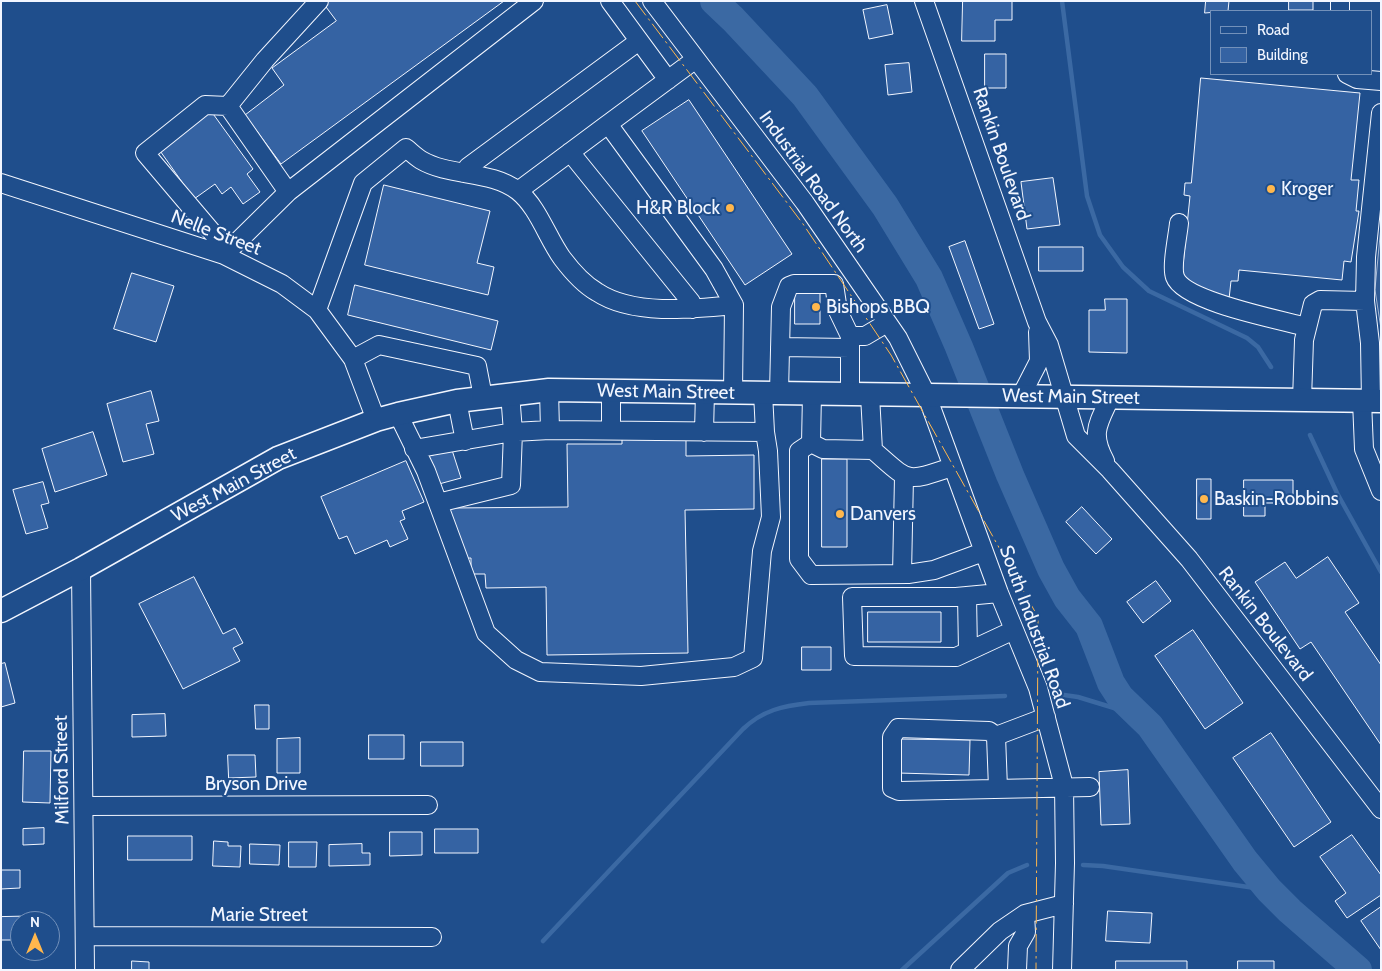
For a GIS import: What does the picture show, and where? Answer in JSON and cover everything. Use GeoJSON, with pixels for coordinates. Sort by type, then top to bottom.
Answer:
{"type":"FeatureCollection","features":[{"type":"Feature","properties":{"kind":"main road","name":"West Main Street"},"geometry":{"type":"LineString","coordinates":[[1,611],[81,569],[278,458],[376,420],[456,401],[549,390],[1371,401]]}},
{"type":"Feature","properties":{"kind":"street"},"geometry":{"type":"LineString","coordinates":[[228,106],[271,53],[319,1]]}},
{"type":"Feature","properties":{"kind":"street"},"geometry":{"type":"LineString","coordinates":[[228,106],[205,105],[145,153],[226,253],[288,192],[534,1]]}},
{"type":"Feature","properties":{"kind":"street"},"geometry":{"type":"LineString","coordinates":[[610,1],[668,80]]}},
{"type":"Feature","properties":{"kind":"street","name":"Industrial Road North"},"geometry":{"type":"LineString","coordinates":[[652,1],[805,203],[898,338],[927,396]]}},
{"type":"Feature","properties":{"kind":"street","name":"Rankin Boulevard"},"geometry":{"type":"LineString","coordinates":[[924,1],[1037,322],[1050,345],[1076,436],[1110,470],[1189,559],[1381,809]]}},
{"type":"Feature","properties":{"kind":"street"},"geometry":{"type":"LineString","coordinates":[[464,173],[468,167],[639,41]]}},
{"type":"Feature","properties":{"kind":"street"},"geometry":{"type":"LineString","coordinates":[[518,191],[696,59]]}},
{"type":"Feature","properties":{"kind":"street"},"geometry":{"type":"LineString","coordinates":[[1349,75],[1357,79],[1381,81]]}},
{"type":"Feature","properties":{"kind":"street"},"geometry":{"type":"LineString","coordinates":[[228,106],[288,192]]}},
{"type":"Feature","properties":{"kind":"street"},"geometry":{"type":"LineString","coordinates":[[1381,113],[1376,211],[1365,300],[1370,343],[1371,401],[1364,449],[1381,491]]}},
{"type":"Feature","properties":{"kind":"street"},"geometry":{"type":"LineString","coordinates":[[608,124],[714,268],[734,305],[733,393]]}},
{"type":"Feature","properties":{"kind":"street"},"geometry":{"type":"LineString","coordinates":[[317,310],[362,183],[406,148],[421,160],[500,182],[518,191],[537,216],[561,257],[580,279],[597,293],[614,300],[636,305],[692,309],[734,305]]}},
{"type":"Feature","properties":{"kind":"street"},"geometry":{"type":"LineString","coordinates":[[570,152],[691,302],[692,309]]}},
{"type":"Feature","properties":{"kind":"street","name":"Nelle Street"},"geometry":{"type":"LineString","coordinates":[[1,183],[226,253],[282,284],[317,310],[353,359],[376,420]]}},
{"type":"Feature","properties":{"kind":"street"},"geometry":{"type":"LineString","coordinates":[[1179,223],[1174,273],[1180,284],[1201,297],[1230,308],[1307,327]]}},
{"type":"Feature","properties":{"kind":"street"},"geometry":{"type":"LineString","coordinates":[[398,414],[426,471],[486,633],[516,660],[540,672],[632,676],[734,667],[753,658],[762,552],[771,517],[768,451],[765,432],[780,347],[781,307],[790,286],[794,284],[834,284],[853,272]]}},
{"type":"Feature","properties":{"kind":"street"},"geometry":{"type":"LineString","coordinates":[[834,284],[838,311],[850,342],[873,450],[904,477],[919,478],[952,467]]}},
{"type":"Feature","properties":{"kind":"street"},"geometry":{"type":"LineString","coordinates":[[1302,400],[1303,355],[1311,308],[1316,301],[1365,300]]}},
{"type":"Feature","properties":{"kind":"street","name":"Rankin Boulevard"},"geometry":{"type":"LineString","coordinates":[[1021,396],[1039,361],[1040,348],[1037,322]]}},
{"type":"Feature","properties":{"kind":"street"},"geometry":{"type":"LineString","coordinates":[[780,347],[850,342],[865,336],[887,323]]}},
{"type":"Feature","properties":{"kind":"street"},"geometry":{"type":"LineString","coordinates":[[353,359],[379,345],[477,366],[483,397]]}},
{"type":"Feature","properties":{"kind":"street"},"geometry":{"type":"LineString","coordinates":[[549,390],[550,430]]}},
{"type":"Feature","properties":{"kind":"street"},"geometry":{"type":"LineString","coordinates":[[611,391],[611,430]]}},
{"type":"Feature","properties":{"kind":"street"},"geometry":{"type":"LineString","coordinates":[[704,432],[705,392]]}},
{"type":"Feature","properties":{"kind":"street"},"geometry":{"type":"LineString","coordinates":[[438,503],[511,485],[514,432],[510,394]]}},
{"type":"Feature","properties":{"kind":"street"},"geometry":{"type":"LineString","coordinates":[[812,394],[810,443],[800,451],[799,559],[811,574],[902,574],[934,570],[983,552]]}},
{"type":"Feature","properties":{"kind":"street","name":"South Industrial Road"},"geometry":{"type":"LineString","coordinates":[[927,396],[983,552],[1038,688],[1064,786],[1062,970]]}},
{"type":"Feature","properties":{"kind":"street","name":"Rankin Boulevard"},"geometry":{"type":"LineString","coordinates":[[1110,398],[1095,435],[1097,446],[1110,470]]}},
{"type":"Feature","properties":{"kind":"street"},"geometry":{"type":"LineString","coordinates":[[456,401],[465,441]]}},
{"type":"Feature","properties":{"kind":"street"},"geometry":{"type":"LineString","coordinates":[[414,449],[514,432],[550,430],[765,432]]}},
{"type":"Feature","properties":{"kind":"street"},"geometry":{"type":"LineString","coordinates":[[810,443],[823,449],[873,450]]}},
{"type":"Feature","properties":{"kind":"street"},"geometry":{"type":"LineString","coordinates":[[902,574],[904,477]]}},
{"type":"Feature","properties":{"kind":"street","name":"Milford Street"},"geometry":{"type":"LineString","coordinates":[[81,569],[86,970]]}},
{"type":"Feature","properties":{"kind":"street"},"geometry":{"type":"LineString","coordinates":[[999,593],[967,596],[852,597],[854,656],[956,657],[1014,630]]}},
{"type":"Feature","properties":{"kind":"street"},"geometry":{"type":"LineString","coordinates":[[967,596],[968,651]]}},
{"type":"Feature","properties":{"kind":"street"},"geometry":{"type":"LineString","coordinates":[[996,736],[1046,717]]}},
{"type":"Feature","properties":{"kind":"street"},"geometry":{"type":"LineString","coordinates":[[996,736],[989,731],[898,728],[892,737],[892,788],[898,791],[1064,786],[1090,787]]}},
{"type":"Feature","properties":{"kind":"street"},"geometry":{"type":"LineString","coordinates":[[996,736],[998,788]]}},
{"type":"Feature","properties":{"kind":"street","name":"Bryson Drive"},"geometry":{"type":"LineString","coordinates":[[84,806],[428,805]]}},
{"type":"Feature","properties":{"kind":"street"},"geometry":{"type":"LineString","coordinates":[[960,970],[1000,931],[1025,914],[1064,904]]}},
{"type":"Feature","properties":{"kind":"street"},"geometry":{"type":"LineString","coordinates":[[1017,970],[1018,946],[1026,932],[1025,914]]}},
{"type":"Feature","properties":{"kind":"street","name":"Marie Street"},"geometry":{"type":"LineString","coordinates":[[85,936],[432,937]]}},
{"type":"Feature","properties":{"kind":"shaded area"},"geometry":{"type":"Polygon","coordinates":[[[1381,226],[1381,329],[1375,290],[1381,226]]]}},
{"type":"Feature","properties":{"kind":"building"},"geometry":{"type":"Polygon","coordinates":[[[322,1],[504,1],[281,164],[245,115],[284,85],[272,68],[336,21],[322,1]]]}},
{"type":"Feature","properties":{"kind":"building"},"geometry":{"type":"Polygon","coordinates":[[[963,1],[1012,1],[1012,20],[995,20],[995,41],[962,41],[963,1]]]}},
{"type":"Feature","properties":{"kind":"building"},"geometry":{"type":"Polygon","coordinates":[[[1206,1],[1229,1],[1228,10],[1210,10],[1210,13],[1205,13],[1206,1]]]}},
{"type":"Feature","properties":{"kind":"building"},"geometry":{"type":"Polygon","coordinates":[[[1289,1],[1313,1],[1313,10],[1289,10],[1289,1]]]}},
{"type":"Feature","properties":{"kind":"building"},"geometry":{"type":"Polygon","coordinates":[[[887,5],[893,34],[869,39],[863,10],[887,5]]]}},
{"type":"Feature","properties":{"kind":"building"},"geometry":{"type":"Polygon","coordinates":[[[985,54],[1006,54],[1006,88],[985,88],[985,54]]]}},
{"type":"Feature","properties":{"kind":"building"},"geometry":{"type":"Polygon","coordinates":[[[909,63],[912,92],[888,95],[885,65],[909,63]]]}},
{"type":"Feature","properties":{"kind":"building","name":"Kroger"},"geometry":{"type":"Polygon","coordinates":[[[1201,78],[1360,93],[1351,180],[1359,180],[1356,211],[1359,211],[1351,262],[1344,261],[1342,280],[1239,270],[1238,281],[1231,281],[1229,299],[1212,297],[1182,275],[1190,196],[1184,195],[1185,183],[1191,183],[1201,78]]]}},
{"type":"Feature","properties":{"kind":"building"},"geometry":{"type":"Polygon","coordinates":[[[689,100],[792,254],[745,285],[642,131],[689,100]]]}},
{"type":"Feature","properties":{"kind":"building"},"geometry":{"type":"Polygon","coordinates":[[[211,111],[253,169],[247,174],[260,192],[243,204],[231,187],[222,194],[215,184],[194,199],[158,148],[211,111]]]}},
{"type":"Feature","properties":{"kind":"building"},"geometry":{"type":"Polygon","coordinates":[[[1053,178],[1060,225],[1027,229],[1021,182],[1053,178]]]}},
{"type":"Feature","properties":{"kind":"building"},"geometry":{"type":"Polygon","coordinates":[[[384,185],[490,211],[477,263],[494,267],[488,295],[365,265],[384,185]]]}},
{"type":"Feature","properties":{"kind":"building"},"geometry":{"type":"Polygon","coordinates":[[[965,241],[994,324],[979,329],[949,247],[965,241]]]}},
{"type":"Feature","properties":{"kind":"building"},"geometry":{"type":"Polygon","coordinates":[[[1039,247],[1083,247],[1083,271],[1039,271],[1039,247]]]}},
{"type":"Feature","properties":{"kind":"building"},"geometry":{"type":"Polygon","coordinates":[[[132,273],[174,286],[156,342],[114,329],[132,273]]]}},
{"type":"Feature","properties":{"kind":"building"},"geometry":{"type":"Polygon","coordinates":[[[355,285],[498,321],[491,350],[348,315],[355,285]]]}},
{"type":"Feature","properties":{"kind":"building"},"geometry":{"type":"Polygon","coordinates":[[[795,292],[820,292],[820,324],[795,324],[795,292]]]}},
{"type":"Feature","properties":{"kind":"building"},"geometry":{"type":"Polygon","coordinates":[[[1105,299],[1127,299],[1127,353],[1089,352],[1089,310],[1105,310],[1105,299]]]}},
{"type":"Feature","properties":{"kind":"building"},"geometry":{"type":"Polygon","coordinates":[[[151,391],[159,421],[146,424],[154,454],[123,462],[107,404],[151,391]]]}},
{"type":"Feature","properties":{"kind":"building"},"geometry":{"type":"Polygon","coordinates":[[[93,432],[107,475],[55,492],[42,449],[93,432]]]}},
{"type":"Feature","properties":{"kind":"building"},"geometry":{"type":"Polygon","coordinates":[[[686,433],[686,456],[754,455],[754,509],[685,510],[688,653],[547,655],[546,587],[486,588],[485,574],[471,574],[471,558],[451,559],[450,508],[568,507],[567,444],[622,444],[622,434],[686,433]]]}},
{"type":"Feature","properties":{"kind":"building"},"geometry":{"type":"Polygon","coordinates":[[[452,450],[461,478],[428,487],[420,459],[452,450]]]}},
{"type":"Feature","properties":{"kind":"building"},"geometry":{"type":"Polygon","coordinates":[[[822,459],[847,459],[847,547],[822,547],[822,459]]]}},
{"type":"Feature","properties":{"kind":"building"},"geometry":{"type":"Polygon","coordinates":[[[406,461],[424,502],[402,511],[405,519],[400,521],[408,539],[390,547],[387,540],[355,554],[347,536],[339,539],[321,497],[406,461]]]}},
{"type":"Feature","properties":{"kind":"building"},"geometry":{"type":"Polygon","coordinates":[[[1197,479],[1211,479],[1211,519],[1197,519],[1197,479]]]}},
{"type":"Feature","properties":{"kind":"building"},"geometry":{"type":"Polygon","coordinates":[[[1244,480],[1293,480],[1293,503],[1265,503],[1265,516],[1244,516],[1244,480]]]}},
{"type":"Feature","properties":{"kind":"building"},"geometry":{"type":"Polygon","coordinates":[[[43,482],[49,503],[41,505],[48,528],[26,534],[13,490],[43,482]]]}},
{"type":"Feature","properties":{"kind":"building"},"geometry":{"type":"Polygon","coordinates":[[[1082,507],[1112,539],[1096,554],[1066,522],[1082,507]]]}},
{"type":"Feature","properties":{"kind":"building"},"geometry":{"type":"Polygon","coordinates":[[[1328,557],[1359,603],[1345,612],[1381,665],[1381,745],[1311,642],[1300,649],[1255,582],[1285,562],[1296,578],[1328,557]]]}},
{"type":"Feature","properties":{"kind":"building"},"geometry":{"type":"Polygon","coordinates":[[[194,577],[223,634],[235,628],[243,643],[233,648],[240,661],[183,689],[139,604],[194,577]]]}},
{"type":"Feature","properties":{"kind":"building"},"geometry":{"type":"Polygon","coordinates":[[[1156,581],[1171,601],[1143,623],[1127,602],[1156,581]]]}},
{"type":"Feature","properties":{"kind":"building"},"geometry":{"type":"Polygon","coordinates":[[[868,612],[941,612],[941,642],[868,642],[868,612]]]}},
{"type":"Feature","properties":{"kind":"building"},"geometry":{"type":"Polygon","coordinates":[[[1193,630],[1243,703],[1205,729],[1155,656],[1193,630]]]}},
{"type":"Feature","properties":{"kind":"building"},"geometry":{"type":"Polygon","coordinates":[[[802,647],[831,647],[831,670],[802,670],[802,647]]]}},
{"type":"Feature","properties":{"kind":"building"},"geometry":{"type":"Polygon","coordinates":[[[5,663],[15,703],[1,707],[1,664],[5,663]]]}},
{"type":"Feature","properties":{"kind":"building"},"geometry":{"type":"Polygon","coordinates":[[[255,705],[269,705],[269,729],[256,729],[255,705]]]}},
{"type":"Feature","properties":{"kind":"building"},"geometry":{"type":"Polygon","coordinates":[[[165,714],[166,736],[132,737],[132,715],[165,714]]]}},
{"type":"Feature","properties":{"kind":"building"},"geometry":{"type":"Polygon","coordinates":[[[1271,733],[1331,822],[1294,847],[1233,758],[1271,733]]]}},
{"type":"Feature","properties":{"kind":"building"},"geometry":{"type":"Polygon","coordinates":[[[369,735],[404,735],[404,759],[369,759],[369,735]]]}},
{"type":"Feature","properties":{"kind":"building"},"geometry":{"type":"Polygon","coordinates":[[[300,738],[300,773],[277,773],[277,739],[300,738]]]}},
{"type":"Feature","properties":{"kind":"building"},"geometry":{"type":"Polygon","coordinates":[[[899,739],[970,740],[969,775],[898,773],[899,739]]]}},
{"type":"Feature","properties":{"kind":"building"},"geometry":{"type":"Polygon","coordinates":[[[421,742],[463,742],[463,766],[421,766],[421,742]]]}},
{"type":"Feature","properties":{"kind":"building"},"geometry":{"type":"Polygon","coordinates":[[[24,751],[51,751],[50,803],[23,802],[24,751]]]}},
{"type":"Feature","properties":{"kind":"building"},"geometry":{"type":"Polygon","coordinates":[[[228,755],[255,755],[256,777],[229,778],[228,755]]]}},
{"type":"Feature","properties":{"kind":"building"},"geometry":{"type":"Polygon","coordinates":[[[1128,770],[1130,824],[1101,825],[1099,772],[1128,770]]]}},
{"type":"Feature","properties":{"kind":"building"},"geometry":{"type":"Polygon","coordinates":[[[44,828],[44,844],[23,845],[23,829],[44,828]]]}},
{"type":"Feature","properties":{"kind":"building"},"geometry":{"type":"Polygon","coordinates":[[[435,829],[478,829],[478,853],[435,853],[435,829]]]}},
{"type":"Feature","properties":{"kind":"building"},"geometry":{"type":"Polygon","coordinates":[[[390,832],[422,832],[422,855],[390,856],[390,832]]]}},
{"type":"Feature","properties":{"kind":"building"},"geometry":{"type":"Polygon","coordinates":[[[1352,835],[1381,875],[1381,895],[1347,918],[1335,901],[1346,893],[1320,857],[1352,835]]]}},
{"type":"Feature","properties":{"kind":"building"},"geometry":{"type":"Polygon","coordinates":[[[128,836],[192,836],[192,860],[128,860],[128,836]]]}},
{"type":"Feature","properties":{"kind":"building"},"geometry":{"type":"Polygon","coordinates":[[[214,841],[228,842],[228,846],[241,846],[240,867],[213,866],[214,841]]]}},
{"type":"Feature","properties":{"kind":"building"},"geometry":{"type":"Polygon","coordinates":[[[289,842],[317,842],[316,867],[289,867],[289,842]]]}},
{"type":"Feature","properties":{"kind":"building"},"geometry":{"type":"Polygon","coordinates":[[[250,844],[280,845],[279,865],[250,864],[250,844]]]}},
{"type":"Feature","properties":{"kind":"building"},"geometry":{"type":"Polygon","coordinates":[[[362,844],[362,853],[370,853],[370,865],[329,866],[329,845],[362,844]]]}},
{"type":"Feature","properties":{"kind":"building"},"geometry":{"type":"Polygon","coordinates":[[[1,870],[20,870],[20,888],[1,889],[1,870]]]}},
{"type":"Feature","properties":{"kind":"building"},"geometry":{"type":"Polygon","coordinates":[[[1381,907],[1381,950],[1361,921],[1381,907]]]}},
{"type":"Feature","properties":{"kind":"building"},"geometry":{"type":"Polygon","coordinates":[[[1108,911],[1152,913],[1150,943],[1106,941],[1108,911]]]}},
{"type":"Feature","properties":{"kind":"building"},"geometry":{"type":"Polygon","coordinates":[[[1,917],[10,917],[10,940],[1,940],[1,917]]]}},
{"type":"Feature","properties":{"kind":"building"},"geometry":{"type":"Polygon","coordinates":[[[132,961],[149,962],[149,970],[132,970],[132,961]]]}},
{"type":"Feature","properties":{"kind":"building"},"geometry":{"type":"Polygon","coordinates":[[[1116,961],[1187,961],[1187,970],[1116,970],[1116,961]]]}},
{"type":"Feature","properties":{"kind":"building"},"geometry":{"type":"Polygon","coordinates":[[[1238,961],[1274,961],[1274,970],[1238,970],[1238,961]]]}},
{"type":"Feature","properties":{"kind":"waterway"},"geometry":{"type":"LineString","coordinates":[[714,1],[805,96],[885,206],[929,278],[1051,569],[1067,598],[1089,626],[1111,683],[1120,697],[1150,726],[1245,861],[1269,890],[1290,911],[1358,970]]}},
{"type":"Feature","properties":{"kind":"waterway"},"geometry":{"type":"LineString","coordinates":[[1062,1],[1087,196],[1100,235],[1123,267],[1149,291],[1247,338],[1258,347],[1271,367]]}},
{"type":"Feature","properties":{"kind":"waterway"},"geometry":{"type":"LineString","coordinates":[[1310,435],[1337,493],[1381,572]]}},
{"type":"Feature","properties":{"kind":"waterway"},"geometry":{"type":"LineString","coordinates":[[1064,695],[1078,697],[1137,715]]}},
{"type":"Feature","properties":{"kind":"waterway"},"geometry":{"type":"LineString","coordinates":[[543,941],[743,729],[758,717],[774,710],[809,703],[1005,696]]}},
{"type":"Feature","properties":{"kind":"waterway"},"geometry":{"type":"LineString","coordinates":[[902,970],[1008,873],[1027,865]]}},
{"type":"Feature","properties":{"kind":"waterway"},"geometry":{"type":"LineString","coordinates":[[1083,865],[1103,866],[1269,890]]}},
{"type":"Feature","properties":{"kind":"power"},"geometry":{"type":"LineString","coordinates":[[635,1],[803,224],[891,355],[1038,617],[1036,970]]}},
{"type":"Feature","properties":{"kind":"place","name":"Kroger"},"geometry":{"type":"Point","coordinates":[1271,189]}},
{"type":"Feature","properties":{"kind":"place","name":"H&R Block"},"geometry":{"type":"Point","coordinates":[730,208]}},
{"type":"Feature","properties":{"kind":"place","name":"Bishops BBQ"},"geometry":{"type":"Point","coordinates":[816,307]}},
{"type":"Feature","properties":{"kind":"place","name":"Baskin-Robbins"},"geometry":{"type":"Point","coordinates":[1204,499]}},
{"type":"Feature","properties":{"kind":"place","name":"Danvers"},"geometry":{"type":"Point","coordinates":[840,514]}}]}
